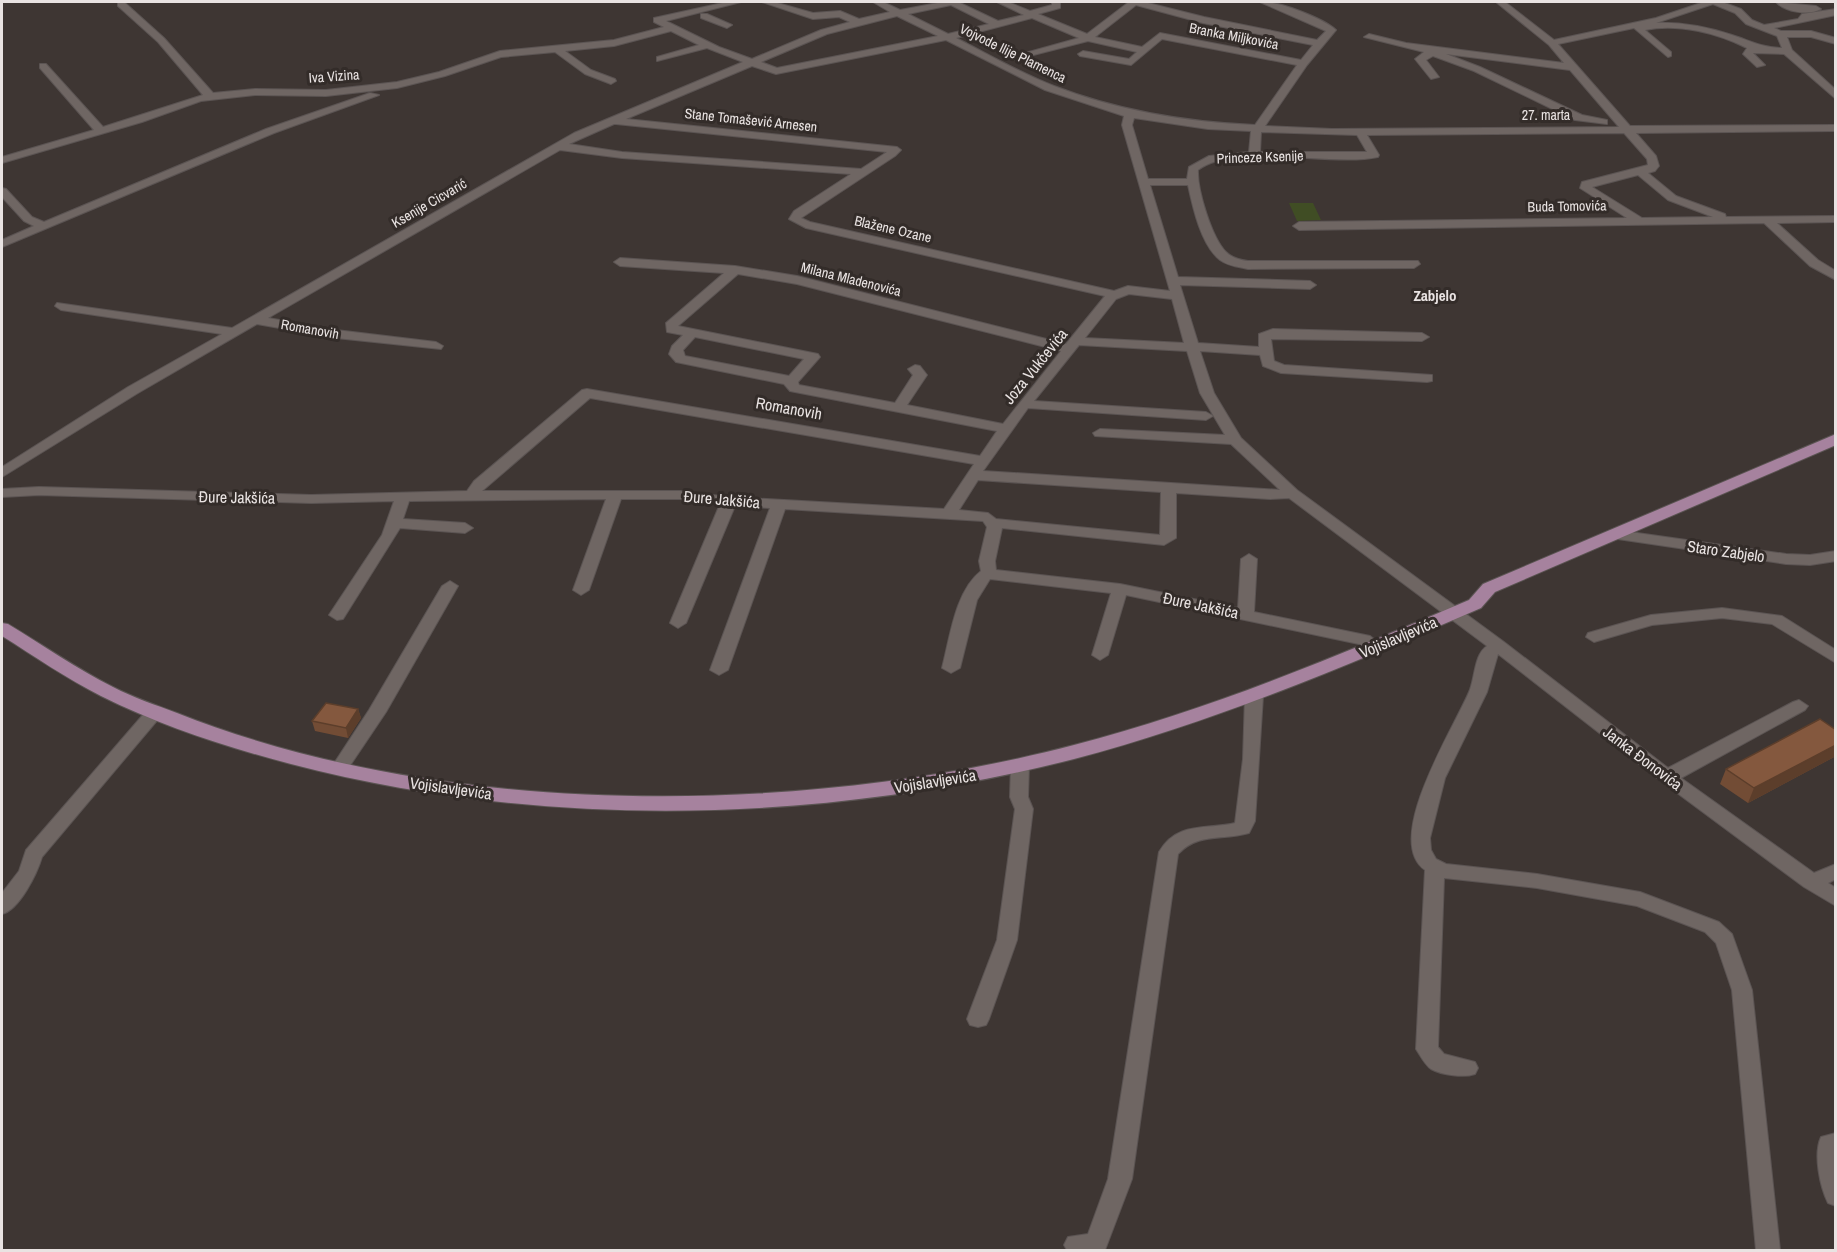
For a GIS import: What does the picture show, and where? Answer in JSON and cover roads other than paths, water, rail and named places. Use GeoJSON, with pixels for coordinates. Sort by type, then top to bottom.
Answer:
{"type":"FeatureCollection","features":[{"type":"Feature","properties":{"kind":"main road","name":"Vojislavljevića"},"geometry":{"type":"LineString","coordinates":[[2,628],[38,655],[75,676],[154,713],[249,747],[339,769],[498,795],[605,802],[755,800],[849,793],[926,784],[1020,765],[1176,722],[1254,696],[1476,604],[1489,588],[1836,439]]}},
{"type":"Feature","properties":{"kind":"street"},"geometry":{"type":"LineString","coordinates":[[675,2],[691,12],[727,25]]}},
{"type":"Feature","properties":{"kind":"street"},"geometry":{"type":"LineString","coordinates":[[737,2],[657,20],[708,45],[776,71],[999,25],[1057,6],[1056,2]]}},
{"type":"Feature","properties":{"kind":"street"},"geometry":{"type":"LineString","coordinates":[[766,2],[813,16],[840,14],[858,22]]}},
{"type":"Feature","properties":{"kind":"street","name":"Vojvode Ilije Plamenca"},"geometry":{"type":"LineString","coordinates":[[877,2],[1049,88],[1142,116]]}},
{"type":"Feature","properties":{"kind":"street"},"geometry":{"type":"LineString","coordinates":[[953,2],[999,25]]}},
{"type":"Feature","properties":{"kind":"street","name":"Ksenije Cicvarić"},"geometry":{"type":"LineString","coordinates":[[2,473],[133,390],[558,146],[824,32],[898,12],[953,2]]}},
{"type":"Feature","properties":{"kind":"street"},"geometry":{"type":"LineString","coordinates":[[1001,2],[1088,38],[1143,50]]}},
{"type":"Feature","properties":{"kind":"street"},"geometry":{"type":"LineString","coordinates":[[1017,58],[1088,38],[1135,2],[1203,20],[1318,43]]}},
{"type":"Feature","properties":{"kind":"street"},"geometry":{"type":"LineString","coordinates":[[1255,155],[1252,146],[1257,130],[1303,63],[1331,30],[1264,2]]}},
{"type":"Feature","properties":{"kind":"street"},"geometry":{"type":"LineString","coordinates":[[1500,2],[1552,43],[1655,163],[1651,168],[1586,184],[1586,188],[1638,220]]}},
{"type":"Feature","properties":{"kind":"street"},"geometry":{"type":"LineString","coordinates":[[1634,28],[1707,2],[1741,13],[1749,22],[1780,34],[1811,34],[1833,43]]}},
{"type":"Feature","properties":{"kind":"street"},"geometry":{"type":"LineString","coordinates":[[1779,2],[1788,8],[1832,13]]}},
{"type":"Feature","properties":{"kind":"street"},"geometry":{"type":"LineString","coordinates":[[1817,2],[1832,13]]}},
{"type":"Feature","properties":{"kind":"street"},"geometry":{"type":"LineString","coordinates":[[121,4],[161,40],[210,96]]}},
{"type":"Feature","properties":{"kind":"street"},"geometry":{"type":"LineString","coordinates":[[686,22],[725,9]]}},
{"type":"Feature","properties":{"kind":"street"},"geometry":{"type":"LineString","coordinates":[[1764,27],[1796,24],[1803,21],[1802,17],[1832,13]]}},
{"type":"Feature","properties":{"kind":"street"},"geometry":{"type":"LineString","coordinates":[[1552,43],[1634,28],[1664,26],[1717,33],[1755,48],[1787,51]]}},
{"type":"Feature","properties":{"kind":"street","name":"Iva Vizina"},"geometry":{"type":"LineString","coordinates":[[2,160],[210,96],[264,92],[326,93],[417,80],[500,54],[614,43],[670,28]]}},
{"type":"Feature","properties":{"kind":"street"},"geometry":{"type":"LineString","coordinates":[[1634,28],[1668,54]]}},
{"type":"Feature","properties":{"kind":"street"},"geometry":{"type":"LineString","coordinates":[[1780,34],[1785,40],[1787,51],[1836,96]]}},
{"type":"Feature","properties":{"kind":"street","name":"Vojvode Ilije Plamenca"},"geometry":{"type":"LineString","coordinates":[[1083,54],[1131,62],[1160,36]]}},
{"type":"Feature","properties":{"kind":"street","name":"Branka Miljkovića"},"geometry":{"type":"LineString","coordinates":[[1160,36],[1303,63]]}},
{"type":"Feature","properties":{"kind":"street"},"geometry":{"type":"LineString","coordinates":[[1369,37],[1428,51],[1572,67]]}},
{"type":"Feature","properties":{"kind":"street"},"geometry":{"type":"LineString","coordinates":[[660,59],[708,45]]}},
{"type":"Feature","properties":{"kind":"street"},"geometry":{"type":"LineString","coordinates":[[556,48],[588,72],[611,81]]}},
{"type":"Feature","properties":{"kind":"street"},"geometry":{"type":"LineString","coordinates":[[1755,48],[1747,52],[1760,65]]}},
{"type":"Feature","properties":{"kind":"street"},"geometry":{"type":"LineString","coordinates":[[1428,51],[1420,59],[1434,77]]}},
{"type":"Feature","properties":{"kind":"street"},"geometry":{"type":"LineString","coordinates":[[1457,55],[1583,120],[1622,126]]}},
{"type":"Feature","properties":{"kind":"street"},"geometry":{"type":"LineString","coordinates":[[43,66],[101,131]]}},
{"type":"Feature","properties":{"kind":"street"},"geometry":{"type":"LineString","coordinates":[[2,244],[270,131],[417,80]]}},
{"type":"Feature","properties":{"kind":"street"},"geometry":{"type":"LineString","coordinates":[[1130,114],[1126,120],[1192,348],[1207,393],[1234,440],[1292,493],[1454,613]]}},
{"type":"Feature","properties":{"kind":"street"},"geometry":{"type":"LineString","coordinates":[[1131,133],[1142,116]]}},
{"type":"Feature","properties":{"kind":"street","name":"27. marta"},"geometry":{"type":"LineString","coordinates":[[1142,116],[1257,130],[1360,132],[1622,126],[1836,128]]}},
{"type":"Feature","properties":{"kind":"street","name":"Stane Tomašević Arnesen"},"geometry":{"type":"LineString","coordinates":[[612,121],[887,148]]}},
{"type":"Feature","properties":{"kind":"street","name":"Princeze Ksenije"},"geometry":{"type":"LineString","coordinates":[[1191,182],[1193,169],[1206,160],[1255,155],[1374,155],[1360,132]]}},
{"type":"Feature","properties":{"kind":"street"},"geometry":{"type":"LineString","coordinates":[[558,146],[631,156],[863,172]]}},
{"type":"Feature","properties":{"kind":"street","name":"Blažene Ozane"},"geometry":{"type":"LineString","coordinates":[[887,148],[896,150],[798,213],[795,219],[806,225],[1115,295]]}},
{"type":"Feature","properties":{"kind":"street"},"geometry":{"type":"LineString","coordinates":[[1639,171],[1698,220]]}},
{"type":"Feature","properties":{"kind":"street"},"geometry":{"type":"LineString","coordinates":[[1145,182],[1191,182],[1220,254],[1231,261],[1248,265],[1414,264]]}},
{"type":"Feature","properties":{"kind":"street"},"geometry":{"type":"LineString","coordinates":[[2,191],[28,219],[44,226]]}},
{"type":"Feature","properties":{"kind":"street"},"geometry":{"type":"LineString","coordinates":[[1672,198],[1734,220]]}},
{"type":"Feature","properties":{"kind":"street","name":"Buda Tomovića"},"geometry":{"type":"LineString","coordinates":[[1299,226],[1836,219]]}},
{"type":"Feature","properties":{"kind":"street"},"geometry":{"type":"LineString","coordinates":[[1767,220],[1815,263],[1836,276]]}},
{"type":"Feature","properties":{"kind":"street","name":"Milana Mladenovića"},"geometry":{"type":"LineString","coordinates":[[620,262],[735,270],[797,280],[1073,345],[1265,351]]}},
{"type":"Feature","properties":{"kind":"street"},"geometry":{"type":"LineString","coordinates":[[735,270],[672,322],[672,329],[813,357],[792,381]]}},
{"type":"Feature","properties":{"kind":"street"},"geometry":{"type":"LineString","coordinates":[[1173,281],[1310,285]]}},
{"type":"Feature","properties":{"kind":"street"},"geometry":{"type":"LineString","coordinates":[[1115,295],[1132,290],[1176,296]]}},
{"type":"Feature","properties":{"kind":"street","name":"Joza Vukčevića"},"geometry":{"type":"LineString","coordinates":[[950,513],[1024,404],[1115,295]]}},
{"type":"Feature","properties":{"kind":"street"},"geometry":{"type":"LineString","coordinates":[[61,306],[235,332]]}},
{"type":"Feature","properties":{"kind":"street","name":"Romanovih"},"geometry":{"type":"LineString","coordinates":[[256,320],[336,334],[436,346]]}},
{"type":"Feature","properties":{"kind":"street"},"geometry":{"type":"LineString","coordinates":[[1422,337],[1273,333],[1265,336],[1265,351],[1268,363],[1281,369],[1427,378]]}},
{"type":"Feature","properties":{"kind":"street"},"geometry":{"type":"LineString","coordinates":[[691,334],[677,349],[676,354],[681,359],[792,381]]}},
{"type":"Feature","properties":{"kind":"street"},"geometry":{"type":"LineString","coordinates":[[899,406],[920,375],[915,369]]}},
{"type":"Feature","properties":{"kind":"street"},"geometry":{"type":"LineString","coordinates":[[792,381],[791,384],[795,388],[899,406],[1007,429]]}},
{"type":"Feature","properties":{"kind":"street","name":"Romanovih"},"geometry":{"type":"LineString","coordinates":[[471,495],[479,484],[587,393],[985,460]]}},
{"type":"Feature","properties":{"kind":"street"},"geometry":{"type":"LineString","coordinates":[[1024,404],[1206,416]]}},
{"type":"Feature","properties":{"kind":"street"},"geometry":{"type":"LineString","coordinates":[[1100,433],[1234,440]]}},
{"type":"Feature","properties":{"kind":"street"},"geometry":{"type":"LineString","coordinates":[[974,475],[1270,495],[1292,493]]}},
{"type":"Feature","properties":{"kind":"street","name":"Đure Jakšića"},"geometry":{"type":"LineString","coordinates":[[2,493],[39,491],[311,499],[471,495],[680,495],[729,501],[950,513],[979,516],[994,523],[1164,540],[1168,538],[1169,488]]}},
{"type":"Feature","properties":{"kind":"street"},"geometry":{"type":"LineString","coordinates":[[581,590],[615,494]]}},
{"type":"Feature","properties":{"kind":"street"},"geometry":{"type":"LineString","coordinates":[[337,615],[375,560],[394,523],[403,496]]}},
{"type":"Feature","properties":{"kind":"street"},"geometry":{"type":"LineString","coordinates":[[678,623],[729,501]]}},
{"type":"Feature","properties":{"kind":"street"},"geometry":{"type":"LineString","coordinates":[[719,670],[779,504]]}},
{"type":"Feature","properties":{"kind":"street"},"geometry":{"type":"LineString","coordinates":[[394,523],[465,528]]}},
{"type":"Feature","properties":{"kind":"street"},"geometry":{"type":"LineString","coordinates":[[951,668],[974,588],[984,574],[989,572],[987,561],[996,534],[994,523]]}},
{"type":"Feature","properties":{"kind":"street","name":"Staro Zabjelo"},"geometry":{"type":"LineString","coordinates":[[1616,535],[1786,559],[1810,560],[1836,556]]}},
{"type":"Feature","properties":{"kind":"street"},"geometry":{"type":"LineString","coordinates":[[1246,614],[1249,559]]}},
{"type":"Feature","properties":{"kind":"street","name":"Đure Jakšića"},"geometry":{"type":"LineString","coordinates":[[989,572],[1007,579],[1120,589],[1246,614],[1312,631],[1364,640],[1376,647]]}},
{"type":"Feature","properties":{"kind":"street"},"geometry":{"type":"LineString","coordinates":[[339,769],[377,712],[450,586]]}},
{"type":"Feature","properties":{"kind":"street"},"geometry":{"type":"LineString","coordinates":[[1100,655],[1120,589]]}},
{"type":"Feature","properties":{"kind":"street","name":"Janka Đonovića"},"geometry":{"type":"LineString","coordinates":[[1454,613],[1668,777],[1836,899]]}},
{"type":"Feature","properties":{"kind":"street"},"geometry":{"type":"LineString","coordinates":[[1594,637],[1651,620],[1722,613],[1776,620],[1836,658]]}},
{"type":"Feature","properties":{"kind":"street"},"geometry":{"type":"LineString","coordinates":[[1498,646],[1490,652],[1478,692],[1452,741],[1436,778],[1420,838],[1425,858],[1435,868],[1443,871],[1537,880],[1640,899],[1712,927],[1725,939],[1742,990],[1768,1251]]}},
{"type":"Feature","properties":{"kind":"street"},"geometry":{"type":"LineString","coordinates":[[1076,1245],[1096,1244],[1120,1179],[1169,852],[1176,843],[1189,835],[1207,829],[1242,828],[1252,759],[1254,696]]}},
{"type":"Feature","properties":{"kind":"street"},"geometry":{"type":"LineString","coordinates":[[1668,777],[1799,706]]}},
{"type":"Feature","properties":{"kind":"street"},"geometry":{"type":"LineString","coordinates":[[2,907],[28,873],[33,855],[154,713]]}},
{"type":"Feature","properties":{"kind":"street"},"geometry":{"type":"LineString","coordinates":[[978,1019],[1007,940],[1024,809],[1019,796],[1020,765]]}},
{"type":"Feature","properties":{"kind":"street"},"geometry":{"type":"LineString","coordinates":[[1435,868],[1427,1049],[1437,1062],[1467,1068]]}},
{"type":"Feature","properties":{"kind":"street"},"geometry":{"type":"LineString","coordinates":[[1811,882],[1836,871]]}},
{"type":"Feature","properties":{"kind":"street"},"geometry":{"type":"LineString","coordinates":[[1836,1143],[1829,1144],[1828,1149],[1836,1196]]}},
{"type":"Feature","properties":{"kind":"district","name":"Zabjelo"},"geometry":{"type":"Point","coordinates":[1435,296]}}]}
